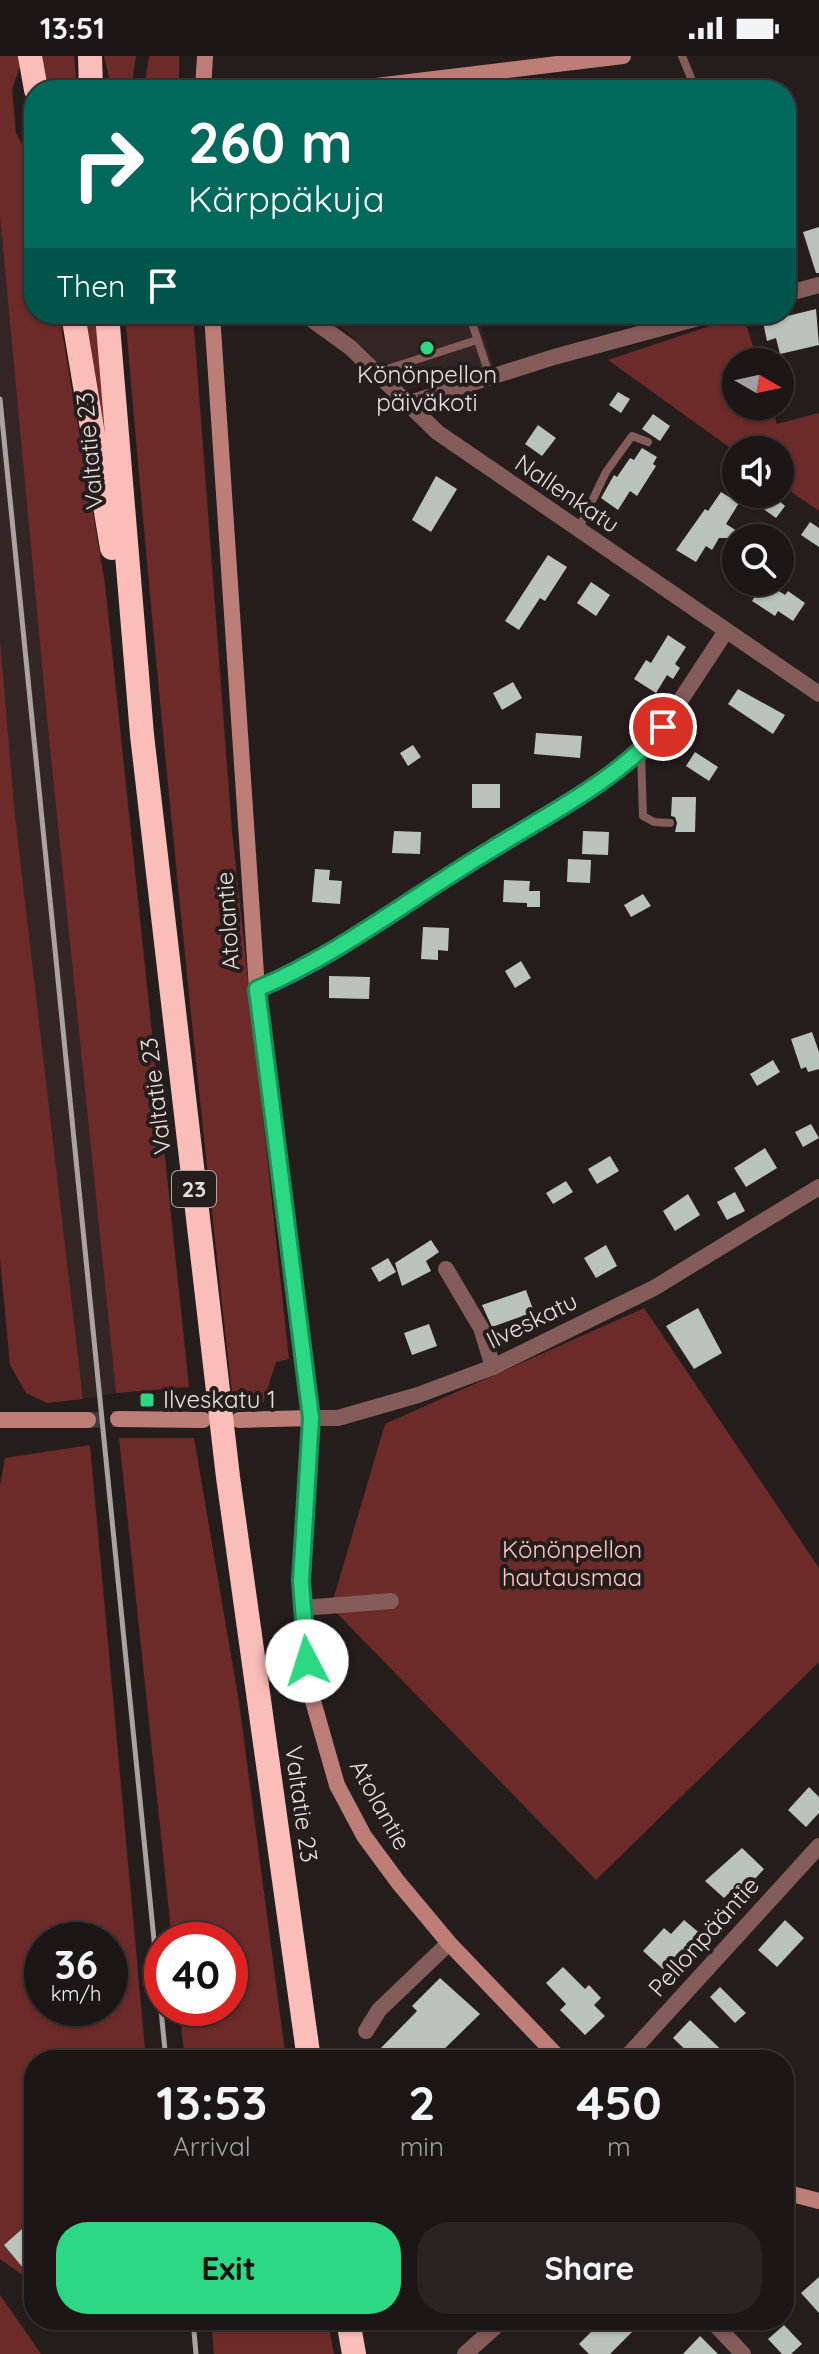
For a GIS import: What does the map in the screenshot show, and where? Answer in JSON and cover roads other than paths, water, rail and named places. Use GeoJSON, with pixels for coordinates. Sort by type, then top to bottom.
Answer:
{"type":"FeatureCollection","features":[{"type":"Feature","properties":{"kind":"highway"},"geometry":{"type":"LineString","coordinates":[[30,56],[34,80]]}},
{"type":"Feature","properties":{"kind":"highway"},"geometry":{"type":"LineString","coordinates":[[90,56],[91,80]]}},
{"type":"Feature","properties":{"kind":"highway"},"geometry":{"type":"LineString","coordinates":[[75,324],[142,735]]}},
{"type":"Feature","properties":{"kind":"highway","name":"Valtatie 23"},"geometry":{"type":"LineString","coordinates":[[108,324],[142,735],[228,1477],[308,2050]]}},
{"type":"Feature","properties":{"kind":"highway"},"geometry":{"type":"LineString","coordinates":[[350,2330],[354,2354]]}},
{"type":"Feature","properties":{"kind":"street"},"geometry":{"type":"LineString","coordinates":[[204,80],[205,56]]}},
{"type":"Feature","properties":{"kind":"street"},"geometry":{"type":"LineString","coordinates":[[440,80],[623,56]]}},
{"type":"Feature","properties":{"kind":"street"},"geometry":{"type":"LineString","coordinates":[[796,291],[819,285]]}},
{"type":"Feature","properties":{"kind":"street","name":"Atolantie"},"geometry":{"type":"LineString","coordinates":[[213,324],[257,989],[311,1418],[301,1581],[309,1687],[337,1785],[364,1836],[449,1943],[551,2050]]}},
{"type":"Feature","properties":{"kind":"street","name":"Nallenkatu"},"geometry":{"type":"LineString","coordinates":[[318,324],[351,348],[447,440],[819,694]]}},
{"type":"Feature","properties":{"kind":"street"},"geometry":{"type":"LineString","coordinates":[[406,404],[554,357],[676,324]]}},
{"type":"Feature","properties":{"kind":"street"},"geometry":{"type":"LineString","coordinates":[[257,989],[316,960],[411,902],[487,851],[576,799],[641,753],[663,727],[726,631]]}},
{"type":"Feature","properties":{"kind":"street","name":"Ilveskatu"},"geometry":{"type":"LineString","coordinates":[[239,1420],[338,1418],[418,1395],[493,1367],[654,1288],[819,1187]]}},
{"type":"Feature","properties":{"kind":"street"},"geometry":{"type":"LineString","coordinates":[[446,1269],[481,1328],[493,1367]]}},
{"type":"Feature","properties":{"kind":"street"},"geometry":{"type":"LineString","coordinates":[[118,1419],[203,1420]]}},
{"type":"Feature","properties":{"kind":"street"},"geometry":{"type":"LineString","coordinates":[[0,1420],[88,1420]]}},
{"type":"Feature","properties":{"kind":"street"},"geometry":{"type":"LineString","coordinates":[[303,1608],[391,1601]]}},
{"type":"Feature","properties":{"kind":"street","name":"Pellonpääntie"},"geometry":{"type":"LineString","coordinates":[[633,2050],[819,1846]]}},
{"type":"Feature","properties":{"kind":"street"},"geometry":{"type":"LineString","coordinates":[[366,2031],[379,2010],[449,1943]]}},
{"type":"Feature","properties":{"kind":"street"},"geometry":{"type":"LineString","coordinates":[[794,2195],[819,2201]]}},
{"type":"Feature","properties":{"kind":"street"},"geometry":{"type":"LineString","coordinates":[[465,2354],[492,2330]]}},
{"type":"Feature","properties":{"kind":"street"},"geometry":{"type":"LineString","coordinates":[[720,2330],[743,2354]]}},
{"type":"Feature","properties":{"kind":"lane"},"geometry":{"type":"LineString","coordinates":[[682,56],[692,80]]}},
{"type":"Feature","properties":{"kind":"lane"},"geometry":{"type":"LineString","coordinates":[[472,324],[490,377]]}},
{"type":"Feature","properties":{"kind":"lane"},"geometry":{"type":"LineString","coordinates":[[374,373],[477,340]]}},
{"type":"Feature","properties":{"kind":"lane"},"geometry":{"type":"LineString","coordinates":[[577,530],[606,472],[632,436],[648,442]]}},
{"type":"Feature","properties":{"kind":"lane"},"geometry":{"type":"LineString","coordinates":[[641,753],[643,816],[654,822],[670,823]]}},
{"type":"Feature","properties":{"kind":"tunnel"},"geometry":{"type":"LineString","coordinates":[[88,1420],[118,1419]]}},
{"type":"Feature","properties":{"kind":"railway"},"geometry":{"type":"LineString","coordinates":[[0,399],[165,2050]]}},
{"type":"Feature","properties":{"kind":"railway"},"geometry":{"type":"LineString","coordinates":[[194,2330],[196,2354]]}},
{"type":"Feature","properties":{"kind":"place","name":"Könönpellon päiväkoti"},"geometry":{"type":"Point","coordinates":[427,348]}},
{"type":"Feature","properties":{"kind":"place","name":"Ilveskatu 1"},"geometry":{"type":"Point","coordinates":[147,1400]}},
{"type":"Feature","properties":{"kind":"park label","name":"Könönpellon hautausmaa"},"geometry":{"type":"Point","coordinates":[572,1564]}}]}
